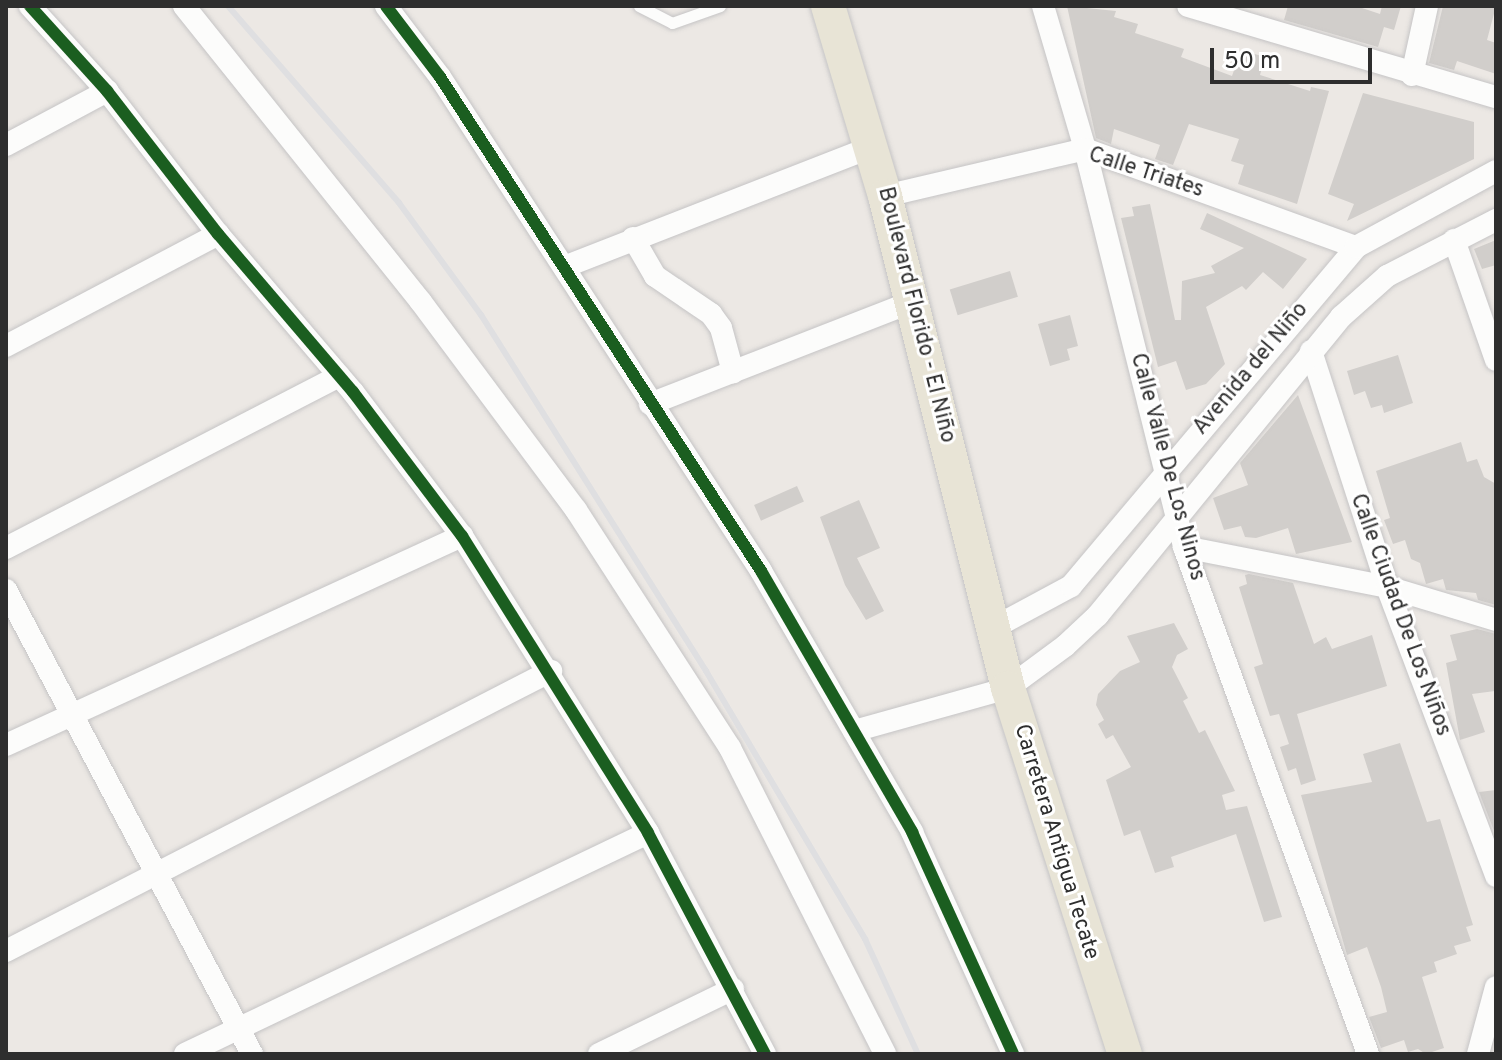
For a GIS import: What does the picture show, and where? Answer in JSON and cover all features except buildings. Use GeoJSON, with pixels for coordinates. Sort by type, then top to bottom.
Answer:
{"type":"FeatureCollection","features":[{"type":"Feature","properties":{"kind":"main road","name":"Boulevard Florido - El Niño"},"geometry":{"type":"LineString","coordinates":[[828,6],[872,147],[995,627]]}},
{"type":"Feature","properties":{"kind":"main road","name":"Carretera Antigua Tecate"},"geometry":{"type":"LineString","coordinates":[[995,627],[1008,688],[1125,1054]]}},
{"type":"Feature","properties":{"kind":"street"},"geometry":{"type":"LineString","coordinates":[[30,6],[107,91],[218,234],[339,376],[462,536],[551,671],[648,833],[765,1054]]}},
{"type":"Feature","properties":{"kind":"street"},"geometry":{"type":"LineString","coordinates":[[184,6],[412,289],[576,510],[730,748],[885,1054]]}},
{"type":"Feature","properties":{"kind":"street"},"geometry":{"type":"LineString","coordinates":[[386,6],[440,77],[761,571],[912,832],[1013,1054]]}},
{"type":"Feature","properties":{"kind":"street","name":"Calle Valle De Los Ninos"},"geometry":{"type":"LineString","coordinates":[[1043,6],[1085,149],[1184,547],[1368,1054]]}},
{"type":"Feature","properties":{"kind":"street"},"geometry":{"type":"LineString","coordinates":[[1188,6],[1412,75],[1496,97]]}},
{"type":"Feature","properties":{"kind":"street"},"geometry":{"type":"LineString","coordinates":[[1412,75],[1427,6]]}},
{"type":"Feature","properties":{"kind":"street"},"geometry":{"type":"LineString","coordinates":[[6,145],[107,91]]}},
{"type":"Feature","properties":{"kind":"street"},"geometry":{"type":"LineString","coordinates":[[564,267],[872,147]]}},
{"type":"Feature","properties":{"kind":"street","name":"Calle Triates"},"geometry":{"type":"LineString","coordinates":[[885,196],[1085,149],[1356,247]]}},
{"type":"Feature","properties":{"kind":"street","name":"Avenida del Niño"},"geometry":{"type":"LineString","coordinates":[[995,627],[1071,586],[1356,247],[1496,171]]}},
{"type":"Feature","properties":{"kind":"street","name":"Avenida del Niño"},"geometry":{"type":"LineString","coordinates":[[1008,688],[1098,615],[1311,351],[1387,276],[1496,220]]}},
{"type":"Feature","properties":{"kind":"street"},"geometry":{"type":"LineString","coordinates":[[6,346],[218,234]]}},
{"type":"Feature","properties":{"kind":"street"},"geometry":{"type":"LineString","coordinates":[[633,238],[655,276],[711,314],[721,328],[733,372]]}},
{"type":"Feature","properties":{"kind":"street"},"geometry":{"type":"LineString","coordinates":[[1454,240],[1496,360]]}},
{"type":"Feature","properties":{"kind":"street"},"geometry":{"type":"LineString","coordinates":[[650,404],[912,302]]}},
{"type":"Feature","properties":{"kind":"street","name":"Calle Ciudad De Los Niños"},"geometry":{"type":"LineString","coordinates":[[1311,351],[1387,587],[1496,876]]}},
{"type":"Feature","properties":{"kind":"street"},"geometry":{"type":"LineString","coordinates":[[6,548],[339,376]]}},
{"type":"Feature","properties":{"kind":"street"},"geometry":{"type":"LineString","coordinates":[[6,745],[71,711],[462,536]]}},
{"type":"Feature","properties":{"kind":"street"},"geometry":{"type":"LineString","coordinates":[[1184,547],[1387,587],[1496,620]]}},
{"type":"Feature","properties":{"kind":"street"},"geometry":{"type":"LineString","coordinates":[[6,590],[252,1054]]}},
{"type":"Feature","properties":{"kind":"street"},"geometry":{"type":"LineString","coordinates":[[6,951],[551,671]]}},
{"type":"Feature","properties":{"kind":"street"},"geometry":{"type":"LineString","coordinates":[[854,731],[1008,688]]}},
{"type":"Feature","properties":{"kind":"street"},"geometry":{"type":"LineString","coordinates":[[185,1054],[648,833]]}},
{"type":"Feature","properties":{"kind":"street"},"geometry":{"type":"LineString","coordinates":[[1478,1054],[1496,987]]}},
{"type":"Feature","properties":{"kind":"street"},"geometry":{"type":"LineString","coordinates":[[599,1054],[733,989]]}},
{"type":"Feature","properties":{"kind":"lane"},"geometry":{"type":"LineString","coordinates":[[639,6],[672,23],[720,6]]}},
{"type":"Feature","properties":{"kind":"railway"},"geometry":{"type":"LineString","coordinates":[[228,6],[399,203],[481,315],[706,671],[865,939],[918,1054]]}},
{"type":"Feature","properties":{"kind":"cycle path"},"geometry":{"type":"LineString","coordinates":[[30,6],[107,91],[218,234],[353,392],[462,536],[648,833],[765,1054]]}},
{"type":"Feature","properties":{"kind":"cycle path"},"geometry":{"type":"LineString","coordinates":[[386,6],[440,77],[761,571],[912,832],[1013,1054]]}}]}
